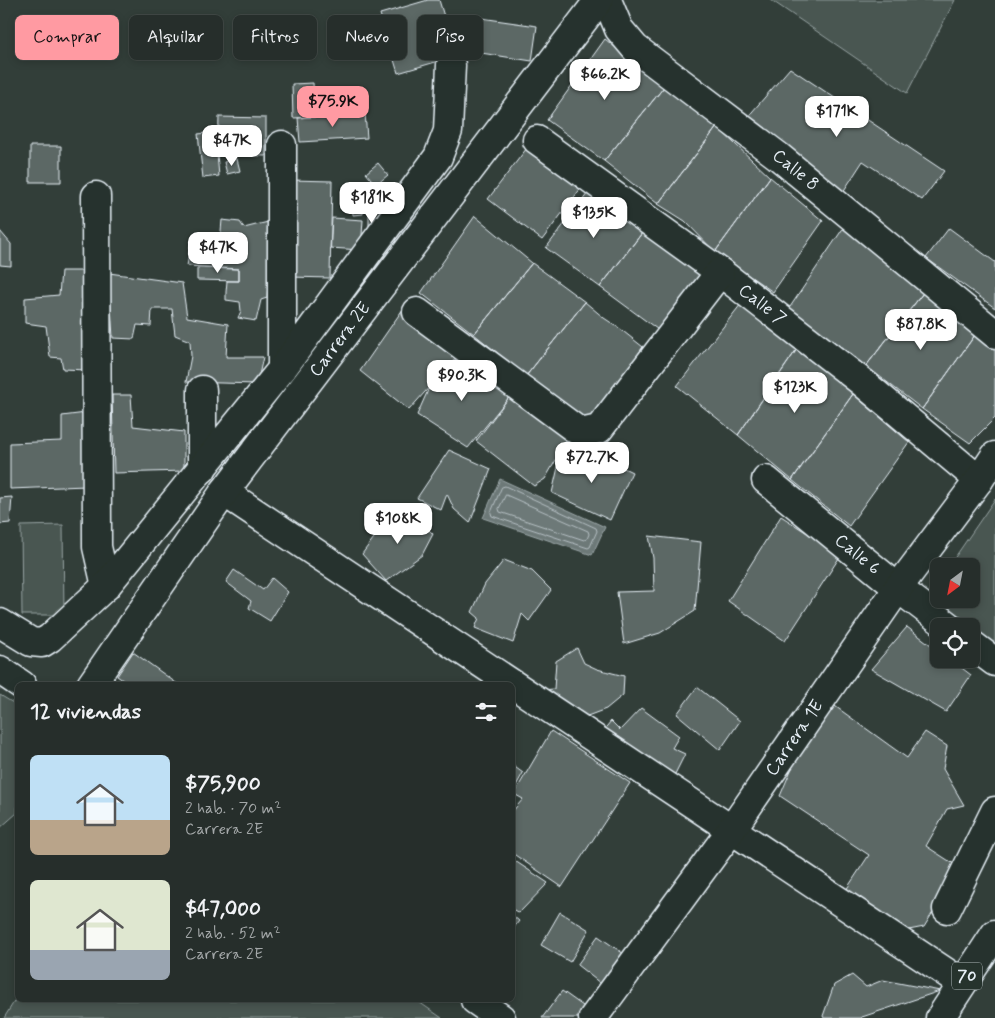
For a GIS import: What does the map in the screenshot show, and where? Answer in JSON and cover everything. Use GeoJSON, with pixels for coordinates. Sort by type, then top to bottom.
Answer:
{"type":"FeatureCollection","features":[{"type":"Feature","properties":{"kind":"main road","name":"Carrera 2E"},"geometry":{"type":"LineString","coordinates":[[93,682],[224,492],[599,0]]}},
{"type":"Feature","properties":{"kind":"main road","name":"Calle 8"},"geometry":{"type":"LineString","coordinates":[[607,0],[619,29],[635,48],[778,156],[995,334]]}},
{"type":"Feature","properties":{"kind":"main road"},"geometry":{"type":"LineString","coordinates":[[0,623],[31,642],[42,643],[50,638],[106,586],[202,469],[282,369],[438,157],[448,131],[451,66]]}},
{"type":"Feature","properties":{"kind":"main road","name":"Calle 7"},"geometry":{"type":"LineString","coordinates":[[537,140],[720,272],[862,382],[979,480]]}},
{"type":"Feature","properties":{"kind":"main road"},"geometry":{"type":"LineString","coordinates":[[282,145],[282,369]]}},
{"type":"Feature","properties":{"kind":"main road"},"geometry":{"type":"LineString","coordinates":[[96,196],[98,548],[106,586]]}},
{"type":"Feature","properties":{"kind":"main road"},"geometry":{"type":"LineString","coordinates":[[417,312],[581,433],[598,429],[720,272]]}},
{"type":"Feature","properties":{"kind":"main road"},"geometry":{"type":"LineString","coordinates":[[202,390],[202,469]]}},
{"type":"Feature","properties":{"kind":"main road","name":"Carrera 1E"},"geometry":{"type":"LineString","coordinates":[[593,1018],[732,829],[898,588],[995,456]]}},
{"type":"Feature","properties":{"kind":"main road","name":"Calle 6"},"geometry":{"type":"LineString","coordinates":[[766,480],[937,618]]}},
{"type":"Feature","properties":{"kind":"main road"},"geometry":{"type":"LineString","coordinates":[[224,492],[510,682]]}},
{"type":"Feature","properties":{"kind":"main road"},"geometry":{"type":"LineString","coordinates":[[980,651],[995,662]]}},
{"type":"Feature","properties":{"kind":"main road"},"geometry":{"type":"LineString","coordinates":[[0,670],[18,682]]}},
{"type":"Feature","properties":{"kind":"main road"},"geometry":{"type":"LineString","coordinates":[[515,685],[962,983]]}},
{"type":"Feature","properties":{"kind":"main road"},"geometry":{"type":"LineString","coordinates":[[947,909],[995,811]]}},
{"type":"Feature","properties":{"kind":"main road","name":"70"},"geometry":{"type":"LineString","coordinates":[[940,1018],[995,934]]}},
{"type":"Feature","properties":{"kind":"main road"},"geometry":{"type":"LineString","coordinates":[[478,1002],[501,1018]]}},
{"type":"Feature","properties":{"kind":"shaded area"},"geometry":{"type":"Polygon","coordinates":[[[771,0],[955,0],[907,93],[771,0]]]}},
{"type":"Feature","properties":{"kind":"shaded area"},"geometry":{"type":"Polygon","coordinates":[[[995,499],[995,644],[980,632],[980,618],[962,618],[950,608],[980,608],[980,558],[954,558],[995,499]]]}},
{"type":"Feature","properties":{"kind":"shaded area"},"geometry":{"type":"Polygon","coordinates":[[[63,525],[64,615],[22,615],[21,526],[63,525]]]}},
{"type":"Feature","properties":{"kind":"shaded area"},"geometry":{"type":"Polygon","coordinates":[[[0,695],[15,704],[15,815],[0,828],[0,695]]]}},
{"type":"Feature","properties":{"kind":"shaded area"},"geometry":{"type":"Polygon","coordinates":[[[15,1000],[15,1002],[419,1002],[442,1018],[4,1018],[15,1000]]]}},
{"type":"Feature","properties":{"kind":"water"},"geometry":{"type":"Polygon","coordinates":[[[500,479],[605,527],[592,555],[483,518],[500,479]]]}},
{"type":"Feature","properties":{"kind":"building"},"geometry":{"type":"Polygon","coordinates":[[[428,0],[439,0],[444,15],[417,15],[417,60],[442,60],[398,73],[394,60],[407,60],[407,15],[380,14],[428,0]]]}},
{"type":"Feature","properties":{"kind":"building"},"geometry":{"type":"Polygon","coordinates":[[[483,18],[537,26],[532,61],[483,53],[483,18]]]}},
{"type":"Feature","properties":{"kind":"building"},"geometry":{"type":"Polygon","coordinates":[[[605,39],[664,87],[604,161],[547,120],[605,39]]]}},
{"type":"Feature","properties":{"kind":"building"},"geometry":{"type":"Polygon","coordinates":[[[790,68],[944,171],[922,200],[863,161],[841,195],[746,119],[790,68]]]}},
{"type":"Feature","properties":{"kind":"building"},"geometry":{"type":"Polygon","coordinates":[[[313,83],[315,117],[293,118],[292,84],[313,83]]]}},
{"type":"Feature","properties":{"kind":"building"},"geometry":{"type":"Polygon","coordinates":[[[664,87],[717,127],[658,204],[604,161],[664,87]]]}},
{"type":"Feature","properties":{"kind":"building"},"geometry":{"type":"Polygon","coordinates":[[[365,113],[367,138],[300,142],[298,118],[365,113]]]}},
{"type":"Feature","properties":{"kind":"building"},"geometry":{"type":"Polygon","coordinates":[[[219,117],[266,118],[266,156],[218,155],[219,117]]]}},
{"type":"Feature","properties":{"kind":"building"},"geometry":{"type":"Polygon","coordinates":[[[717,127],[770,177],[715,252],[685,221],[658,204],[717,127]]]}},
{"type":"Feature","properties":{"kind":"building"},"geometry":{"type":"Polygon","coordinates":[[[215,132],[219,176],[203,178],[198,134],[215,132]]]}},
{"type":"Feature","properties":{"kind":"building"},"geometry":{"type":"Polygon","coordinates":[[[530,144],[581,188],[542,240],[488,199],[530,144]]]}},
{"type":"Feature","properties":{"kind":"building"},"geometry":{"type":"Polygon","coordinates":[[[30,146],[61,146],[61,182],[30,182],[30,146]]]}},
{"type":"Feature","properties":{"kind":"building"},"geometry":{"type":"Polygon","coordinates":[[[237,159],[240,171],[227,174],[224,162],[237,159]]]}},
{"type":"Feature","properties":{"kind":"building"},"geometry":{"type":"Polygon","coordinates":[[[378,163],[388,175],[376,185],[366,173],[378,163]]]}},
{"type":"Feature","properties":{"kind":"building"},"geometry":{"type":"Polygon","coordinates":[[[770,177],[823,221],[773,292],[715,252],[770,177]]]}},
{"type":"Feature","properties":{"kind":"building"},"geometry":{"type":"Polygon","coordinates":[[[291,180],[332,181],[330,278],[290,277],[291,180]]]}},
{"type":"Feature","properties":{"kind":"building"},"geometry":{"type":"Polygon","coordinates":[[[591,189],[642,233],[600,287],[546,248],[591,189]]]}},
{"type":"Feature","properties":{"kind":"building"},"geometry":{"type":"Polygon","coordinates":[[[363,203],[363,214],[353,215],[352,204],[363,203]]]}},
{"type":"Feature","properties":{"kind":"building"},"geometry":{"type":"Polygon","coordinates":[[[369,209],[375,209],[374,241],[369,240],[369,209]]]}},
{"type":"Feature","properties":{"kind":"building"},"geometry":{"type":"Polygon","coordinates":[[[475,216],[532,263],[474,334],[421,293],[475,216]]]}},
{"type":"Feature","properties":{"kind":"building"},"geometry":{"type":"Polygon","coordinates":[[[332,218],[363,220],[361,250],[330,248],[332,218]]]}},
{"type":"Feature","properties":{"kind":"building"},"geometry":{"type":"Polygon","coordinates":[[[222,220],[240,222],[244,228],[272,221],[267,298],[261,300],[256,321],[238,318],[241,311],[240,302],[226,300],[227,281],[239,281],[239,269],[187,266],[191,241],[220,242],[222,220]]]}},
{"type":"Feature","properties":{"kind":"building"},"geometry":{"type":"Polygon","coordinates":[[[844,227],[923,293],[866,366],[788,310],[844,227]]]}},
{"type":"Feature","properties":{"kind":"building"},"geometry":{"type":"Polygon","coordinates":[[[949,228],[995,262],[995,308],[926,258],[949,228]]]}},
{"type":"Feature","properties":{"kind":"building"},"geometry":{"type":"Polygon","coordinates":[[[0,231],[11,244],[11,266],[0,265],[0,231]]]}},
{"type":"Feature","properties":{"kind":"building"},"geometry":{"type":"Polygon","coordinates":[[[642,233],[705,277],[661,332],[600,287],[642,233]]]}},
{"type":"Feature","properties":{"kind":"building"},"geometry":{"type":"Polygon","coordinates":[[[532,263],[585,302],[526,376],[474,334],[532,263]]]}},
{"type":"Feature","properties":{"kind":"building"},"geometry":{"type":"Polygon","coordinates":[[[197,268],[239,269],[239,281],[197,280],[197,268]]]}},
{"type":"Feature","properties":{"kind":"building"},"geometry":{"type":"Polygon","coordinates":[[[61,271],[88,271],[87,370],[63,369],[61,358],[50,357],[46,326],[25,323],[25,298],[59,295],[61,271]]]}},
{"type":"Feature","properties":{"kind":"building"},"geometry":{"type":"Polygon","coordinates":[[[109,273],[182,283],[187,317],[228,324],[226,357],[263,357],[257,384],[186,382],[191,356],[190,341],[175,335],[172,309],[152,309],[151,326],[137,325],[134,339],[113,338],[109,273]]]}},
{"type":"Feature","properties":{"kind":"building"},"geometry":{"type":"Polygon","coordinates":[[[923,293],[975,335],[922,409],[866,366],[923,293]]]}},
{"type":"Feature","properties":{"kind":"building"},"geometry":{"type":"Polygon","coordinates":[[[585,302],[643,347],[590,425],[526,376],[585,302]]]}},
{"type":"Feature","properties":{"kind":"building"},"geometry":{"type":"Polygon","coordinates":[[[741,304],[797,349],[738,435],[677,386],[741,304]]]}},
{"type":"Feature","properties":{"kind":"building"},"geometry":{"type":"Polygon","coordinates":[[[403,309],[461,354],[409,410],[360,371],[403,309]]]}},
{"type":"Feature","properties":{"kind":"building"},"geometry":{"type":"Polygon","coordinates":[[[975,335],[995,351],[995,418],[970,443],[922,409],[975,335]]]}},
{"type":"Feature","properties":{"kind":"building"},"geometry":{"type":"Polygon","coordinates":[[[797,349],[853,394],[792,480],[738,435],[797,349]]]}},
{"type":"Feature","properties":{"kind":"building"},"geometry":{"type":"Polygon","coordinates":[[[461,354],[510,396],[468,448],[417,415],[429,388],[461,354]]]}},
{"type":"Feature","properties":{"kind":"building"},"geometry":{"type":"Polygon","coordinates":[[[853,394],[909,442],[849,526],[792,480],[853,394]]]}},
{"type":"Feature","properties":{"kind":"building"},"geometry":{"type":"Polygon","coordinates":[[[112,395],[131,395],[133,426],[184,432],[184,471],[114,473],[112,395]]]}},
{"type":"Feature","properties":{"kind":"building"},"geometry":{"type":"Polygon","coordinates":[[[510,396],[567,441],[545,479],[534,486],[476,441],[510,396]]]}},
{"type":"Feature","properties":{"kind":"building"},"geometry":{"type":"Polygon","coordinates":[[[86,413],[86,486],[10,489],[10,443],[62,441],[62,416],[86,413]]]}},
{"type":"Feature","properties":{"kind":"building"},"geometry":{"type":"Polygon","coordinates":[[[449,450],[491,469],[470,523],[454,509],[447,494],[441,510],[417,498],[449,450]]]}},
{"type":"Feature","properties":{"kind":"building"},"geometry":{"type":"Polygon","coordinates":[[[595,454],[632,472],[610,520],[552,493],[559,463],[595,454]]]}},
{"type":"Feature","properties":{"kind":"building"},"geometry":{"type":"Polygon","coordinates":[[[12,497],[10,523],[0,524],[0,498],[12,497]]]}},
{"type":"Feature","properties":{"kind":"building"},"geometry":{"type":"Polygon","coordinates":[[[411,511],[433,534],[422,555],[386,581],[362,554],[382,527],[411,511]]]}},
{"type":"Feature","properties":{"kind":"building"},"geometry":{"type":"Polygon","coordinates":[[[781,516],[841,555],[785,641],[728,601],[781,516]]]}},
{"type":"Feature","properties":{"kind":"building"},"geometry":{"type":"Polygon","coordinates":[[[649,536],[701,542],[695,611],[660,633],[624,644],[617,592],[654,591],[653,558],[649,536]]]}},
{"type":"Feature","properties":{"kind":"building"},"geometry":{"type":"Polygon","coordinates":[[[504,560],[532,571],[551,590],[529,621],[522,614],[513,643],[475,628],[479,618],[472,612],[485,584],[504,560]]]}},
{"type":"Feature","properties":{"kind":"building"},"geometry":{"type":"Polygon","coordinates":[[[234,570],[263,590],[272,578],[288,592],[270,621],[249,608],[251,601],[226,582],[234,570]]]}},
{"type":"Feature","properties":{"kind":"building"},"geometry":{"type":"Polygon","coordinates":[[[907,627],[930,644],[930,668],[962,668],[971,675],[946,712],[871,669],[907,627]]]}},
{"type":"Feature","properties":{"kind":"building"},"geometry":{"type":"Polygon","coordinates":[[[577,648],[584,663],[597,669],[624,676],[623,695],[606,709],[582,718],[541,690],[554,689],[556,661],[577,648]]]}},
{"type":"Feature","properties":{"kind":"building"},"geometry":{"type":"Polygon","coordinates":[[[133,652],[175,682],[126,682],[117,676],[133,652]]]}},
{"type":"Feature","properties":{"kind":"building"},"geometry":{"type":"Polygon","coordinates":[[[697,687],[740,721],[720,750],[677,714],[697,687]]]}},
{"type":"Feature","properties":{"kind":"building"},"geometry":{"type":"Polygon","coordinates":[[[832,704],[907,758],[925,732],[947,746],[943,769],[964,805],[947,809],[926,846],[960,868],[924,927],[904,931],[846,890],[869,855],[780,796],[797,756],[832,704]]]}},
{"type":"Feature","properties":{"kind":"building"},"geometry":{"type":"Polygon","coordinates":[[[641,708],[679,736],[672,748],[685,754],[673,778],[602,732],[611,721],[620,730],[641,708]]]}},
{"type":"Feature","properties":{"kind":"building"},"geometry":{"type":"Polygon","coordinates":[[[551,731],[630,783],[562,887],[515,855],[515,808],[523,799],[515,795],[551,731]]]}},
{"type":"Feature","properties":{"kind":"building"},"geometry":{"type":"Polygon","coordinates":[[[515,767],[523,773],[515,788],[515,767]]]}},
{"type":"Feature","properties":{"kind":"building"},"geometry":{"type":"Polygon","coordinates":[[[515,861],[548,883],[519,913],[515,911],[515,861]]]}},
{"type":"Feature","properties":{"kind":"building"},"geometry":{"type":"Polygon","coordinates":[[[560,912],[589,930],[570,962],[541,945],[560,912]]]}},
{"type":"Feature","properties":{"kind":"building"},"geometry":{"type":"Polygon","coordinates":[[[515,918],[519,921],[515,926],[515,918]]]}},
{"type":"Feature","properties":{"kind":"building"},"geometry":{"type":"Polygon","coordinates":[[[598,936],[627,956],[605,987],[577,965],[598,936]]]}},
{"type":"Feature","properties":{"kind":"building"},"geometry":{"type":"Polygon","coordinates":[[[852,975],[866,987],[883,980],[940,991],[861,1018],[824,1018],[823,1016],[834,985],[852,975]]]}},
{"type":"Feature","properties":{"kind":"building"},"geometry":{"type":"Polygon","coordinates":[[[562,991],[590,1011],[585,1018],[542,1018],[562,991]]]}}]}
